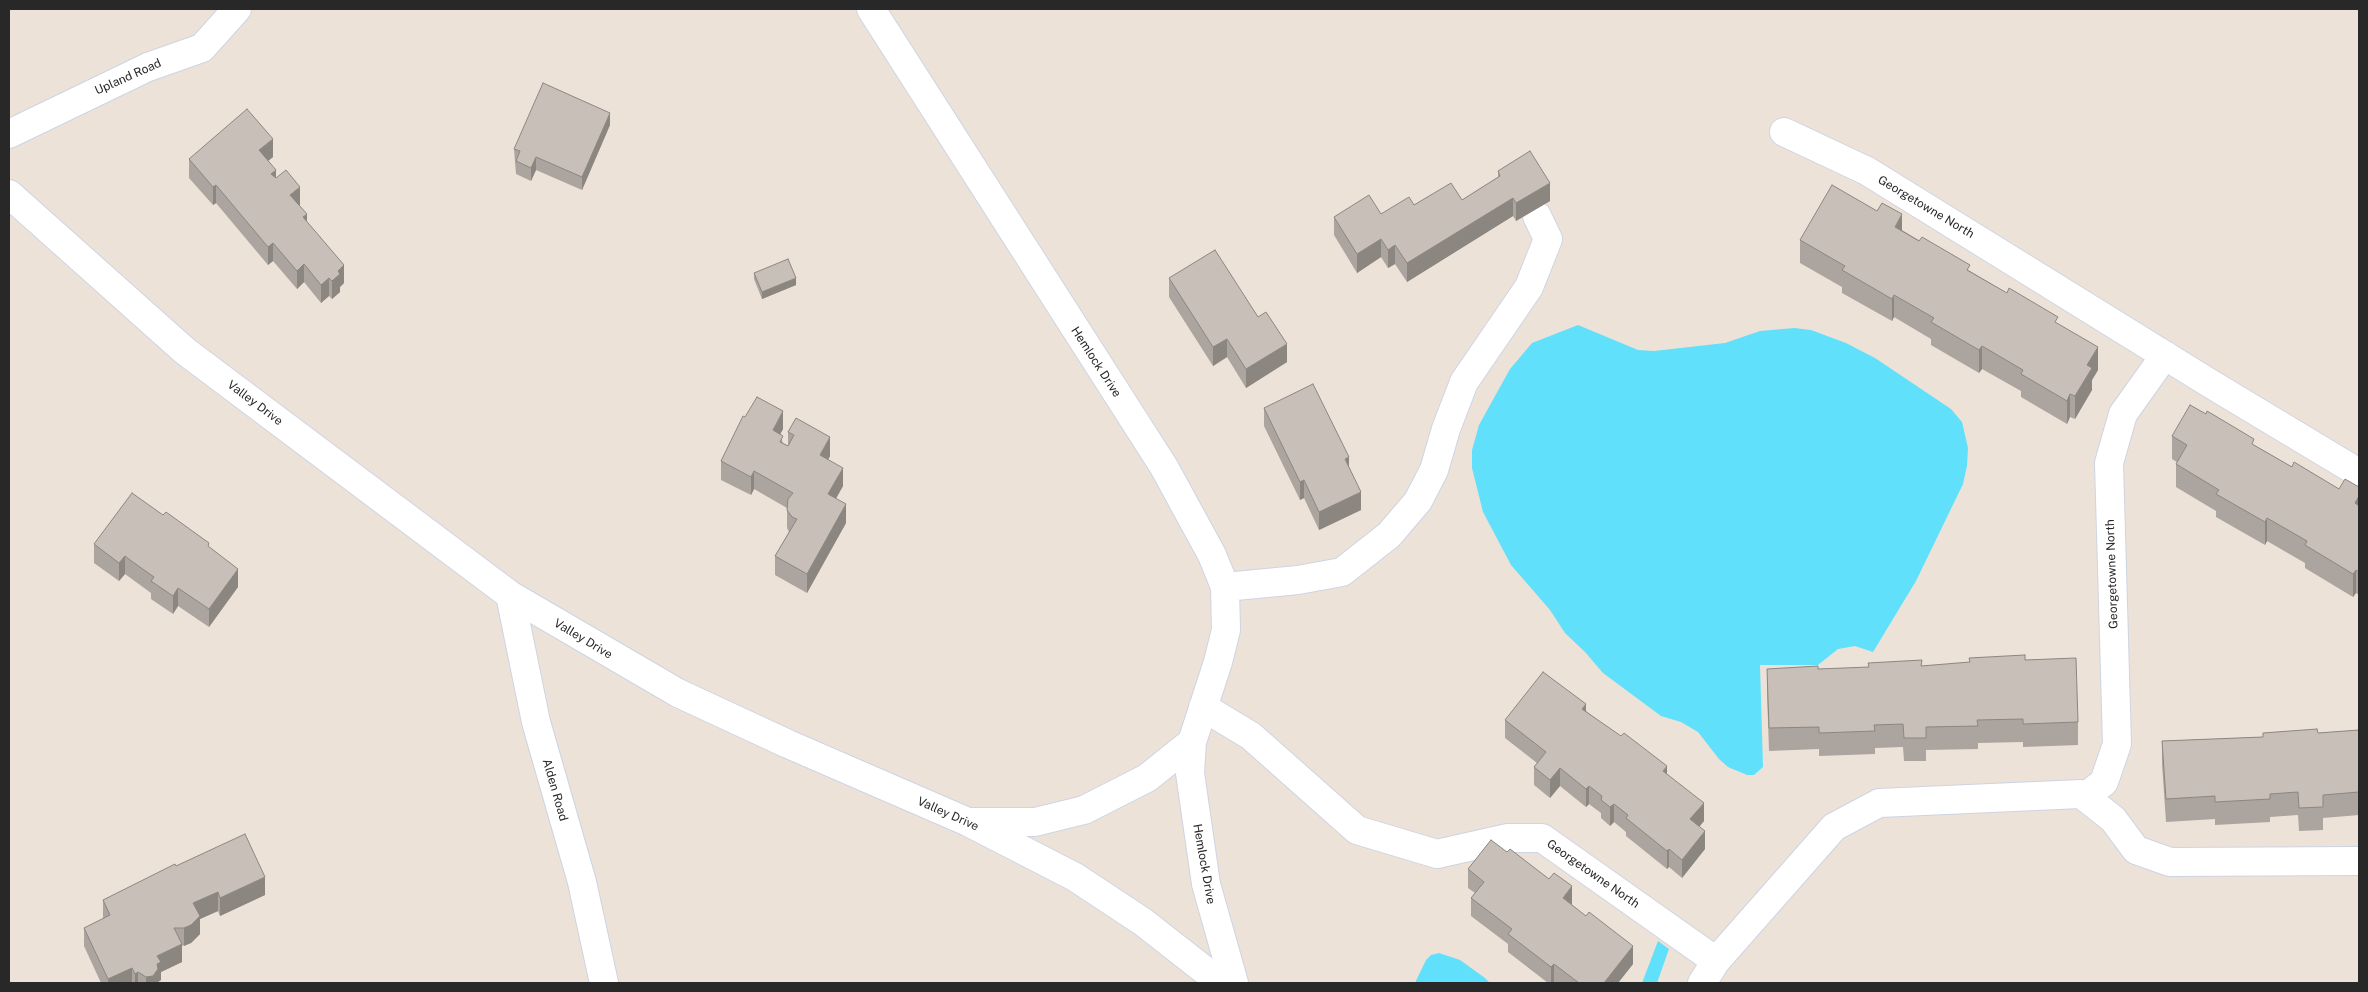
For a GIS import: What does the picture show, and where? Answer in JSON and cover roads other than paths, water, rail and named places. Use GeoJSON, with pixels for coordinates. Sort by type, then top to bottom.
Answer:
{"type":"FeatureCollection","features":[{"type":"Feature","properties":{"kind":"street","name":"Upland Road"},"geometry":{"type":"LineString","coordinates":[[9,134],[148,67],[202,48],[238,9]]}},
{"type":"Feature","properties":{"kind":"street","name":"Hemlock Drive"},"geometry":{"type":"LineString","coordinates":[[870,9],[1164,468],[1212,555],[1226,587],[1226,630],[1218,662],[1192,742],[1190,774],[1206,884],[1234,983]]}},
{"type":"Feature","properties":{"kind":"street","name":"Georgetowne North"},"geometry":{"type":"LineString","coordinates":[[1784,132],[1867,170],[2359,473]]}},
{"type":"Feature","properties":{"kind":"street","name":"Valley Drive"},"geometry":{"type":"LineString","coordinates":[[9,194],[186,351],[510,595],[678,693],[788,744],[968,822],[1075,877],[1143,922],[1221,983]]}},
{"type":"Feature","properties":{"kind":"street"},"geometry":{"type":"LineString","coordinates":[[1226,587],[1298,580],[1342,572],[1389,535],[1418,501],[1434,470],[1446,429],[1464,382],[1528,287],[1548,239],[1537,216]]}},
{"type":"Feature","properties":{"kind":"street","name":"Georgetowne North"},"geometry":{"type":"LineString","coordinates":[[2085,797],[2104,782],[2117,744],[2109,463],[2123,414],[2165,355]]}},
{"type":"Feature","properties":{"kind":"street","name":"Alden Road"},"geometry":{"type":"LineString","coordinates":[[510,595],[536,722],[582,882],[604,983]]}},
{"type":"Feature","properties":{"kind":"street","name":"Georgetowne North"},"geometry":{"type":"LineString","coordinates":[[1203,707],[1251,736],[1357,830],[1437,854],[1508,838],[1542,838],[1716,960]]}},
{"type":"Feature","properties":{"kind":"street"},"geometry":{"type":"LineString","coordinates":[[968,822],[1035,822],[1084,810],[1147,778],[1192,742]]}},
{"type":"Feature","properties":{"kind":"street"},"geometry":{"type":"LineString","coordinates":[[1702,983],[1716,960],[1834,827],[1879,803],[2081,794],[2113,819],[2136,850],[2170,862],[2359,861]]}},
{"type":"Feature","properties":{"kind":"water"},"geometry":{"type":"Polygon","coordinates":[[[1578,325],[1638,350],[1654,351],[1725,343],[1760,331],[1794,328],[1811,330],[1846,343],[1875,358],[1951,409],[1962,422],[1968,448],[1963,484],[1916,581],[1873,652],[1855,646],[1838,649],[1818,665],[1760,665],[1763,767],[1754,775],[1747,775],[1728,767],[1719,759],[1698,732],[1681,722],[1661,716],[1603,673],[1565,633],[1550,610],[1511,565],[1483,512],[1472,468],[1472,450],[1479,425],[1510,369],[1532,343],[1578,325]]]}},
{"type":"Feature","properties":{"kind":"water"},"geometry":{"type":"Polygon","coordinates":[[[1658,941],[1669,949],[1657,983],[1642,983],[1658,941]]]}},
{"type":"Feature","properties":{"kind":"water"},"geometry":{"type":"Polygon","coordinates":[[[1439,953],[1460,960],[1490,983],[1415,983],[1426,960],[1431,955],[1439,953]]]}}]}
